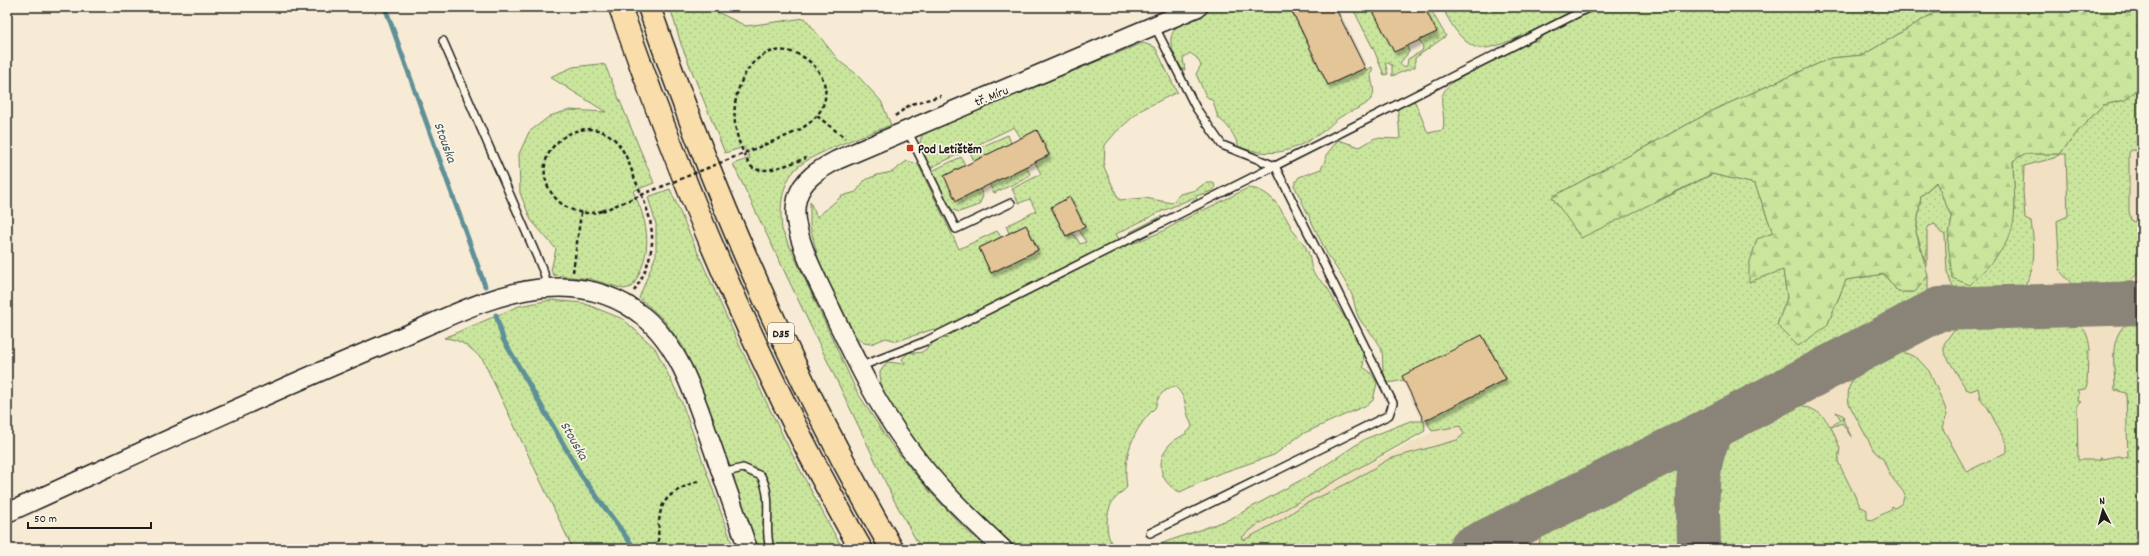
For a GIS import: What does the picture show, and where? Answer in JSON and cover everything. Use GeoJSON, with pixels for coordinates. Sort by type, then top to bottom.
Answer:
{"type":"FeatureCollection","features":[{"type":"Feature","properties":{"kind":"highway","name":"D35"},"geometry":{"type":"LineString","coordinates":[[620,7],[659,117],[750,332],[811,456],[861,549]]}},
{"type":"Feature","properties":{"kind":"highway","name":"D35"},"geometry":{"type":"LineString","coordinates":[[649,7],[686,110],[775,320],[827,427],[892,549]]}},
{"type":"Feature","properties":{"kind":"main road","name":"tř. Míru"},"geometry":{"type":"LineString","coordinates":[[859,367],[803,246],[796,224],[797,199],[805,182],[827,165],[907,130],[1155,27],[1198,7]]}},
{"type":"Feature","properties":{"kind":"main road"},"geometry":{"type":"LineString","coordinates":[[7,512],[294,382],[458,314],[506,296],[547,288],[571,287],[602,293],[626,303],[654,326],[677,359],[695,398],[748,549]]}},
{"type":"Feature","properties":{"kind":"main road"},"geometry":{"type":"LineString","coordinates":[[859,367],[886,415],[908,448],[943,489],[1003,549]]}},
{"type":"Feature","properties":{"kind":"lane"},"geometry":{"type":"LineString","coordinates":[[859,367],[926,341],[1590,7]]}},
{"type":"Feature","properties":{"kind":"lane"},"geometry":{"type":"LineString","coordinates":[[1150,533],[1390,415],[1393,403],[1275,166],[1222,146],[1196,108],[1155,27]]}},
{"type":"Feature","properties":{"kind":"lane"},"geometry":{"type":"LineString","coordinates":[[443,41],[544,272],[547,288]]}},
{"type":"Feature","properties":{"kind":"lane"},"geometry":{"type":"LineString","coordinates":[[907,130],[956,229],[1011,202]]}},
{"type":"Feature","properties":{"kind":"lane"},"geometry":{"type":"LineString","coordinates":[[722,473],[743,468],[761,476],[767,489],[767,533],[770,549]]}},
{"type":"Feature","properties":{"kind":"path"},"geometry":{"type":"LineString","coordinates":[[626,303],[646,269],[652,243],[650,220],[622,149],[609,135],[591,129],[571,132],[562,138],[554,145],[545,164],[546,182],[550,194],[561,204],[581,213],[602,211],[791,134],[806,127],[817,116],[824,101],[824,86],[822,77],[815,65],[798,53],[777,51],[764,55],[754,62],[745,73],[737,94],[734,108],[734,123],[739,143],[747,161],[753,168],[761,170],[792,163],[813,155]]}},
{"type":"Feature","properties":{"kind":"path"},"geometry":{"type":"LineString","coordinates":[[817,116],[847,141],[840,143]]}},
{"type":"Feature","properties":{"kind":"path"},"geometry":{"type":"LineString","coordinates":[[571,287],[581,213]]}},
{"type":"Feature","properties":{"kind":"path"},"geometry":{"type":"LineString","coordinates":[[658,549],[658,523],[664,501],[675,492],[700,480]]}},
{"type":"Feature","properties":{"kind":"shaded area"},"geometry":{"type":"Polygon","coordinates":[[[2142,7],[2142,549],[1200,549],[1568,364],[2142,7]]]}},
{"type":"Feature","properties":{"kind":"green space"},"geometry":{"type":"Polygon","coordinates":[[[670,7],[707,7],[746,26],[805,18],[839,61],[855,73],[881,101],[891,125],[825,151],[801,165],[794,171],[786,185],[782,199],[782,230],[857,392],[890,443],[930,492],[963,527],[988,549],[921,549],[894,500],[733,164],[750,158],[744,147],[725,153],[681,44],[670,7]]]}},
{"type":"Feature","properties":{"kind":"green space"},"geometry":{"type":"Polygon","coordinates":[[[1218,7],[1290,7],[1328,85],[1365,68],[1366,70],[1372,67],[1371,75],[1374,90],[1373,96],[1365,105],[1340,117],[1325,130],[1294,148],[1284,151],[1263,152],[1252,151],[1239,147],[1231,131],[1218,118],[1213,101],[1206,96],[1196,74],[1201,65],[1196,57],[1190,53],[1183,58],[1185,70],[1182,69],[1171,43],[1172,35],[1175,29],[1181,24],[1188,19],[1218,7]]]}},
{"type":"Feature","properties":{"kind":"green space"},"geometry":{"type":"Polygon","coordinates":[[[1352,7],[1371,7],[1407,46],[1409,52],[1400,63],[1402,67],[1407,66],[1408,59],[1422,51],[1423,47],[1419,40],[1436,32],[1424,7],[1429,7],[1446,36],[1415,58],[1415,67],[1392,76],[1392,65],[1385,62],[1388,74],[1384,75],[1374,50],[1352,7]]]}},
{"type":"Feature","properties":{"kind":"green space"},"geometry":{"type":"Polygon","coordinates":[[[1442,7],[1580,7],[1511,41],[1484,48],[1475,47],[1464,40],[1448,19],[1442,7]]]}},
{"type":"Feature","properties":{"kind":"green space"},"geometry":{"type":"Polygon","coordinates":[[[1601,7],[1982,7],[1969,12],[1934,13],[1863,55],[1831,58],[1718,108],[1552,197],[1657,202],[1713,174],[1755,184],[1773,233],[1749,282],[1783,269],[1787,298],[1777,325],[1827,326],[1846,280],[1884,274],[1898,292],[1914,292],[1928,276],[1928,296],[1925,300],[1926,303],[1874,336],[1785,377],[1660,441],[1596,471],[1530,507],[1512,523],[1499,524],[1481,537],[1481,540],[1462,549],[1146,549],[1230,519],[1312,474],[1365,439],[1410,421],[1424,421],[1425,431],[1257,525],[1241,538],[1244,540],[1281,520],[1303,505],[1352,481],[1389,459],[1457,440],[1464,434],[1460,426],[1432,431],[1426,419],[1506,379],[1482,335],[1404,380],[1388,383],[1383,368],[1381,348],[1359,318],[1350,291],[1342,276],[1329,258],[1294,185],[1299,177],[1321,169],[1326,155],[1338,140],[1360,147],[1375,138],[1400,139],[1397,99],[1404,96],[1412,95],[1428,133],[1443,130],[1444,122],[1442,98],[1447,87],[1454,81],[1530,41],[1537,41],[1553,28],[1601,7]]]}},
{"type":"Feature","properties":{"kind":"green space"},"geometry":{"type":"Polygon","coordinates":[[[1982,7],[2142,7],[2142,85],[2125,100],[2103,105],[2079,130],[2060,154],[2024,154],[2013,161],[2015,210],[2009,237],[2001,250],[1970,285],[1952,278],[1948,241],[1952,218],[1936,182],[1921,196],[1916,232],[1928,276],[1915,292],[1898,292],[1884,274],[1846,280],[1827,326],[1798,346],[1777,325],[1787,298],[1783,270],[1749,282],[1749,265],[1757,239],[1773,233],[1755,184],[1712,174],[1581,238],[1552,197],[1718,108],[1831,58],[1863,55],[1934,13],[1969,12],[1982,7]]]}},
{"type":"Feature","properties":{"kind":"green space"},"geometry":{"type":"Polygon","coordinates":[[[1143,43],[1155,47],[1177,92],[1141,110],[1116,132],[1105,145],[1104,167],[1119,200],[1145,198],[1172,203],[1180,194],[1196,190],[1205,183],[1214,183],[1215,188],[1212,191],[1196,196],[1198,207],[1202,211],[1248,188],[1257,189],[1271,197],[1305,246],[1309,255],[1313,273],[1328,288],[1336,305],[1352,328],[1360,343],[1364,359],[1363,367],[1370,372],[1377,383],[1373,400],[1369,404],[1302,434],[1274,455],[1218,474],[1180,492],[1167,483],[1161,464],[1165,450],[1170,444],[1192,427],[1187,414],[1184,398],[1175,386],[1161,394],[1157,400],[1155,408],[1147,416],[1135,434],[1131,444],[1126,465],[1127,487],[1113,501],[1108,512],[1107,519],[1110,539],[1117,549],[1016,549],[957,491],[934,466],[913,440],[896,415],[884,392],[880,372],[887,362],[905,364],[902,359],[909,352],[922,352],[938,339],[948,338],[937,336],[934,329],[897,341],[886,338],[871,344],[864,343],[858,339],[846,321],[819,262],[810,226],[810,202],[817,217],[842,196],[856,192],[865,180],[877,175],[892,172],[907,161],[918,164],[959,249],[997,231],[1001,237],[979,248],[991,273],[1038,250],[1026,225],[1009,233],[1006,226],[1036,211],[1030,199],[1019,203],[1012,189],[1041,174],[1035,162],[1049,155],[1037,130],[1021,138],[1014,127],[930,168],[922,154],[920,144],[922,135],[926,130],[1143,43]],[[1070,197],[1051,207],[1066,236],[1074,234],[1080,244],[1086,242],[1079,230],[1085,227],[1070,197]],[[1193,198],[1160,212],[1116,234],[1122,244],[1126,246],[1159,233],[1198,212],[1193,198]]]}},
{"type":"Feature","properties":{"kind":"green space"},"geometry":{"type":"Polygon","coordinates":[[[599,64],[605,65],[654,183],[633,191],[639,204],[646,228],[646,251],[639,275],[632,287],[624,289],[590,279],[553,275],[551,270],[556,249],[531,220],[520,193],[519,154],[529,132],[550,116],[569,110],[606,112],[550,77],[573,67],[599,64]]]}},
{"type":"Feature","properties":{"kind":"green space"},"geometry":{"type":"Polygon","coordinates":[[[2142,85],[2142,151],[2131,150],[2129,153],[2129,211],[2131,220],[2140,224],[2142,266],[2141,270],[2125,286],[2124,294],[2122,291],[2078,291],[2060,271],[2057,221],[2068,216],[2066,154],[2060,154],[2079,130],[2103,105],[2125,100],[2142,85]]]}},
{"type":"Feature","properties":{"kind":"green space"},"geometry":{"type":"Polygon","coordinates":[[[1008,135],[1011,143],[974,161],[970,152],[1008,135]]]}},
{"type":"Feature","properties":{"kind":"green space"},"geometry":{"type":"Polygon","coordinates":[[[2024,154],[2060,154],[2054,158],[2024,166],[2023,191],[2025,219],[2031,222],[2034,251],[2032,269],[2025,285],[2019,293],[1968,295],[1957,292],[1951,283],[1947,271],[1945,235],[1940,232],[1935,224],[1929,226],[1927,230],[1927,266],[1916,232],[1921,196],[1937,182],[1952,219],[1948,241],[2015,211],[2013,161],[2024,154]]]}},
{"type":"Feature","properties":{"kind":"green space"},"geometry":{"type":"Polygon","coordinates":[[[961,157],[965,165],[944,176],[980,189],[983,196],[979,205],[959,212],[951,209],[947,205],[932,171],[961,157]]]}},
{"type":"Feature","properties":{"kind":"green space"},"geometry":{"type":"Polygon","coordinates":[[[1026,166],[1030,174],[1027,178],[994,193],[989,184],[1026,166]]]}},
{"type":"Feature","properties":{"kind":"green space"},"geometry":{"type":"Polygon","coordinates":[[[670,189],[773,416],[843,549],[758,549],[705,399],[683,346],[662,318],[639,298],[656,255],[656,224],[648,197],[670,189]]]}},
{"type":"Feature","properties":{"kind":"green space"},"geometry":{"type":"Polygon","coordinates":[[[1162,216],[1136,236],[1130,232],[1162,216]]]}},
{"type":"Feature","properties":{"kind":"green space"},"geometry":{"type":"Polygon","coordinates":[[[551,300],[583,303],[623,319],[655,348],[682,403],[734,549],[573,549],[483,360],[461,342],[444,338],[519,306],[551,300]]]}},
{"type":"Feature","properties":{"kind":"green space"},"geometry":{"type":"Polygon","coordinates":[[[1998,315],[2012,319],[2052,319],[2053,317],[2069,320],[2079,324],[2085,331],[2089,341],[2090,351],[2088,351],[2087,385],[2085,389],[2077,390],[2079,394],[2078,401],[2081,402],[2077,405],[2078,460],[2100,460],[2101,457],[2102,459],[2118,456],[2128,458],[2126,393],[2115,390],[2114,352],[2118,335],[2130,320],[2128,316],[2133,319],[2142,318],[2142,549],[1710,549],[1710,499],[1712,495],[1711,479],[1708,478],[1716,456],[1729,435],[1788,403],[1801,405],[1818,412],[1830,426],[1841,420],[1836,412],[1844,416],[1843,420],[1852,438],[1842,423],[1831,427],[1840,448],[1838,461],[1861,508],[1862,507],[1867,510],[1867,519],[1871,520],[1891,510],[1892,506],[1895,508],[1902,503],[1905,494],[1890,475],[1883,459],[1874,451],[1849,404],[1848,398],[1849,388],[1853,379],[1856,374],[1865,368],[1865,364],[1869,365],[1898,352],[1906,353],[1917,358],[1929,371],[1947,415],[1942,427],[1966,471],[1968,472],[2007,452],[2007,445],[1988,408],[1980,398],[1978,388],[1971,391],[1966,389],[1944,352],[1944,344],[1950,335],[1961,325],[1997,319],[1998,315]]]}},
{"type":"Feature","properties":{"kind":"green space"},"geometry":{"type":"Polygon","coordinates":[[[1650,467],[1652,471],[1657,468],[1678,470],[1685,476],[1688,487],[1686,549],[1539,549],[1541,528],[1578,510],[1577,506],[1582,507],[1609,493],[1608,486],[1626,484],[1638,480],[1643,477],[1650,467]]]}},
{"type":"Feature","properties":{"kind":"building"},"geometry":{"type":"Polygon","coordinates":[[[1290,7],[1335,7],[1365,68],[1328,85],[1290,7]]]}},
{"type":"Feature","properties":{"kind":"building"},"geometry":{"type":"Polygon","coordinates":[[[1371,7],[1424,7],[1437,32],[1394,52],[1371,7]]]}},
{"type":"Feature","properties":{"kind":"building"},"geometry":{"type":"Polygon","coordinates":[[[1037,130],[1049,155],[956,201],[944,176],[1037,130]]]}},
{"type":"Feature","properties":{"kind":"building"},"geometry":{"type":"Polygon","coordinates":[[[1070,197],[1085,227],[1066,236],[1051,207],[1070,197]]]}},
{"type":"Feature","properties":{"kind":"building"},"geometry":{"type":"Polygon","coordinates":[[[1026,225],[1038,250],[991,273],[979,248],[1026,225]]]}},
{"type":"Feature","properties":{"kind":"building"},"geometry":{"type":"Polygon","coordinates":[[[1482,335],[1506,379],[1424,421],[1402,376],[1482,335]]]}},
{"type":"Feature","properties":{"kind":"waterway","name":"Stouska"},"geometry":{"type":"LineString","coordinates":[[385,7],[485,286]]}},
{"type":"Feature","properties":{"kind":"waterway","name":"Stouska"},"geometry":{"type":"LineString","coordinates":[[496,315],[503,339],[581,475],[635,549]]}},
{"type":"Feature","properties":{"kind":"taxiway"},"geometry":{"type":"LineString","coordinates":[[1699,549],[1699,470],[1707,440],[1715,427],[1939,309],[2142,303]]}},
{"type":"Feature","properties":{"kind":"taxiway"},"geometry":{"type":"LineString","coordinates":[[1470,549],[1715,427]]}},
{"type":"Feature","properties":{"kind":"place","name":"Pod Letištěm"},"geometry":{"type":"Point","coordinates":[910,148]}}]}
